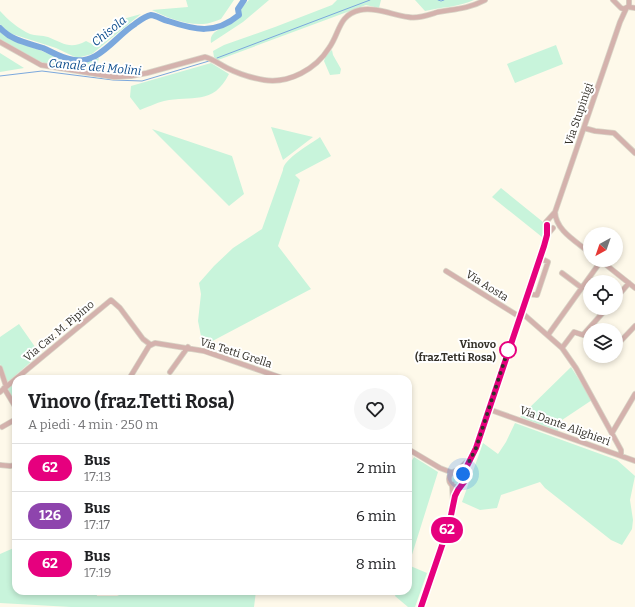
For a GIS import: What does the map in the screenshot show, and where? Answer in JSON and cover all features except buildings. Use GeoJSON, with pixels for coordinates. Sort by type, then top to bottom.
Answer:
{"type":"FeatureCollection","features":[{"type":"Feature","properties":{"kind":"street"},"geometry":{"type":"LineString","coordinates":[[0,42],[41,65],[66,68],[103,76],[131,76],[205,57],[210,58],[234,71],[264,80],[276,81],[287,79],[314,66],[329,49],[341,22],[354,12],[369,9],[384,11],[410,18],[419,18],[467,8],[484,0]]}},
{"type":"Feature","properties":{"kind":"street"},"geometry":{"type":"LineString","coordinates":[[613,0],[619,4],[629,3],[635,8]]}},
{"type":"Feature","properties":{"kind":"street","name":"Via Stupinigi"},"geometry":{"type":"LineString","coordinates":[[555,224],[555,212],[620,22],[629,3]]}},
{"type":"Feature","properties":{"kind":"street","name":"Via Stupinigi"},"geometry":{"type":"LineString","coordinates":[[619,4],[621,11],[620,22]]}},
{"type":"Feature","properties":{"kind":"street"},"geometry":{"type":"LineString","coordinates":[[584,128],[614,133],[635,153]]}},
{"type":"Feature","properties":{"kind":"street","name":"Via Stupinigi"},"geometry":{"type":"LineString","coordinates":[[549,218],[555,212]]}},
{"type":"Feature","properties":{"kind":"street"},"geometry":{"type":"LineString","coordinates":[[421,607],[449,525],[453,502],[458,490],[464,482],[463,474],[473,454],[540,258],[547,235],[546,222],[549,218],[553,218],[555,224],[583,247]]}},
{"type":"Feature","properties":{"kind":"street"},"geometry":{"type":"LineString","coordinates":[[547,225],[550,227],[555,224]]}},
{"type":"Feature","properties":{"kind":"street"},"geometry":{"type":"LineString","coordinates":[[547,235],[555,224]]}},
{"type":"Feature","properties":{"kind":"street"},"geometry":{"type":"LineString","coordinates":[[528,294],[537,295],[548,262],[540,258]]}},
{"type":"Feature","properties":{"kind":"street"},"geometry":{"type":"LineString","coordinates":[[548,335],[596,267]]}},
{"type":"Feature","properties":{"kind":"street"},"geometry":{"type":"LineString","coordinates":[[608,267],[635,288]]}},
{"type":"Feature","properties":{"kind":"street","name":"Via Aosta"},"geometry":{"type":"LineString","coordinates":[[446,271],[520,314],[548,335],[562,348],[576,368],[612,433],[621,450],[621,456]]}},
{"type":"Feature","properties":{"kind":"street"},"geometry":{"type":"LineString","coordinates":[[562,273],[582,288]]}},
{"type":"Feature","properties":{"kind":"street"},"geometry":{"type":"LineString","coordinates":[[623,290],[629,283]]}},
{"type":"Feature","properties":{"kind":"street","name":"Via Cav. M. Pipino"},"geometry":{"type":"LineString","coordinates":[[20,375],[111,300],[120,308],[143,338],[151,345]]}},
{"type":"Feature","properties":{"kind":"street"},"geometry":{"type":"LineString","coordinates":[[562,348],[574,332],[583,335],[601,315]]}},
{"type":"Feature","properties":{"kind":"street"},"geometry":{"type":"LineString","coordinates":[[623,339],[635,326]]}},
{"type":"Feature","properties":{"kind":"street","name":"Via Tetti Grella"},"geometry":{"type":"LineString","coordinates":[[151,345],[155,343],[208,352],[274,375]]}},
{"type":"Feature","properties":{"kind":"street"},"geometry":{"type":"LineString","coordinates":[[132,375],[151,345]]}},
{"type":"Feature","properties":{"kind":"street"},"geometry":{"type":"LineString","coordinates":[[170,372],[188,348]]}},
{"type":"Feature","properties":{"kind":"street"},"geometry":{"type":"LineString","coordinates":[[0,368],[12,400]]}},
{"type":"Feature","properties":{"kind":"street","name":"Via Cav. M. Pipino"},"geometry":{"type":"LineString","coordinates":[[0,392],[12,382]]}},
{"type":"Feature","properties":{"kind":"street"},"geometry":{"type":"LineString","coordinates":[[612,433],[635,394]]}},
{"type":"Feature","properties":{"kind":"street","name":"Via Dante Alighieri"},"geometry":{"type":"LineString","coordinates":[[488,409],[635,461]]}},
{"type":"Feature","properties":{"kind":"street"},"geometry":{"type":"LineString","coordinates":[[2,427],[12,422]]}},
{"type":"Feature","properties":{"kind":"street"},"geometry":{"type":"LineString","coordinates":[[412,451],[440,468],[463,474]]}},
{"type":"Feature","properties":{"kind":"street"},"geometry":{"type":"LineString","coordinates":[[453,502],[451,481],[455,472],[466,463],[473,454]]}},
{"type":"Feature","properties":{"kind":"street"},"geometry":{"type":"LineString","coordinates":[[0,465],[12,466]]}},
{"type":"Feature","properties":{"kind":"street"},"geometry":{"type":"LineString","coordinates":[[440,468],[456,486],[461,486]]}},
{"type":"Feature","properties":{"kind":"green space"},"geometry":{"type":"Polygon","coordinates":[[[186,0],[234,0],[221,19],[205,24],[183,22],[164,16],[152,10],[188,7],[186,0]]]}},
{"type":"Feature","properties":{"kind":"green space"},"geometry":{"type":"Polygon","coordinates":[[[249,0],[269,0],[243,22],[211,43],[213,34],[237,20],[240,16],[242,7],[249,0]]]}},
{"type":"Feature","properties":{"kind":"green space"},"geometry":{"type":"Polygon","coordinates":[[[337,0],[381,0],[379,8],[366,5],[218,60],[214,57],[213,51],[224,45],[332,5],[337,0]]]}},
{"type":"Feature","properties":{"kind":"green space"},"geometry":{"type":"Polygon","coordinates":[[[415,0],[474,0],[456,6],[425,11],[415,0]]]}},
{"type":"Feature","properties":{"kind":"green space"},"geometry":{"type":"Polygon","coordinates":[[[0,11],[22,30],[30,34],[48,37],[67,45],[80,44],[86,41],[92,44],[123,19],[141,14],[92,54],[77,58],[56,48],[9,33],[0,24],[0,11]]]}},
{"type":"Feature","properties":{"kind":"green space"},"geometry":{"type":"Polygon","coordinates":[[[0,32],[10,39],[68,61],[83,64],[99,58],[97,65],[99,72],[69,66],[49,65],[34,59],[0,39],[0,32]]]}},
{"type":"Feature","properties":{"kind":"green space"},"geometry":{"type":"Polygon","coordinates":[[[556,45],[563,64],[515,83],[507,64],[556,45]]]}},
{"type":"Feature","properties":{"kind":"green space"},"geometry":{"type":"Polygon","coordinates":[[[332,50],[333,55],[341,69],[340,74],[330,75],[324,61],[326,55],[332,50]]]}},
{"type":"Feature","properties":{"kind":"green space"},"geometry":{"type":"Polygon","coordinates":[[[0,53],[24,68],[0,72],[0,53]]]}},
{"type":"Feature","properties":{"kind":"green space"},"geometry":{"type":"Polygon","coordinates":[[[211,63],[229,74],[223,84],[209,95],[164,101],[140,110],[130,97],[131,86],[211,63]]]}},
{"type":"Feature","properties":{"kind":"green space"},"geometry":{"type":"Polygon","coordinates":[[[271,127],[313,137],[283,160],[271,127]]]}},
{"type":"Feature","properties":{"kind":"green space"},"geometry":{"type":"Polygon","coordinates":[[[152,129],[232,156],[244,194],[229,206],[152,129]]]}},
{"type":"Feature","properties":{"kind":"green space"},"geometry":{"type":"Polygon","coordinates":[[[320,137],[331,156],[295,175],[300,180],[278,246],[311,289],[203,346],[198,321],[201,294],[199,283],[233,248],[262,229],[284,166],[298,152],[320,137]]]}},
{"type":"Feature","properties":{"kind":"green space"},"geometry":{"type":"Polygon","coordinates":[[[501,188],[543,222],[544,230],[542,237],[492,197],[501,188]]]}},
{"type":"Feature","properties":{"kind":"green space"},"geometry":{"type":"Polygon","coordinates":[[[19,324],[40,354],[16,375],[12,375],[12,378],[6,382],[0,364],[0,337],[19,324]]]}},
{"type":"Feature","properties":{"kind":"green space"},"geometry":{"type":"Polygon","coordinates":[[[571,367],[592,400],[559,422],[558,431],[520,417],[571,367]]]}},
{"type":"Feature","properties":{"kind":"green space"},"geometry":{"type":"Polygon","coordinates":[[[12,384],[12,399],[6,389],[12,384]]]}},
{"type":"Feature","properties":{"kind":"green space"},"geometry":{"type":"Polygon","coordinates":[[[515,423],[617,460],[635,476],[630,500],[633,520],[632,529],[622,545],[611,540],[545,488],[540,482],[501,495],[497,508],[480,510],[462,502],[483,443],[498,454],[506,442],[515,423]]]}},
{"type":"Feature","properties":{"kind":"green space"},"geometry":{"type":"Polygon","coordinates":[[[414,457],[438,472],[412,555],[412,460],[414,457]]]}},
{"type":"Feature","properties":{"kind":"green space"},"geometry":{"type":"Polygon","coordinates":[[[455,474],[459,474],[461,475],[461,483],[455,484],[452,481],[452,477],[455,474]]]}},
{"type":"Feature","properties":{"kind":"green space"},"geometry":{"type":"Polygon","coordinates":[[[12,549],[12,595],[256,595],[254,607],[71,607],[0,603],[0,554],[12,549]]]}},
{"type":"Feature","properties":{"kind":"green space"},"geometry":{"type":"Polygon","coordinates":[[[412,567],[427,573],[415,607],[408,607],[395,596],[412,595],[412,567]]]}},
{"type":"Feature","properties":{"kind":"waterway","name":"Chisola"},"geometry":{"type":"LineString","coordinates":[[0,28],[10,36],[20,41],[43,48],[59,56],[69,59],[88,59],[105,50],[127,30],[142,19],[151,15],[187,27],[205,29],[213,28],[222,26],[239,15],[238,9],[244,0]]}},
{"type":"Feature","properties":{"kind":"waterway","name":"Canale dei Molini"},"geometry":{"type":"LineString","coordinates":[[217,58],[370,0]]}},
{"type":"Feature","properties":{"kind":"waterway","name":"Canale dei Molini"},"geometry":{"type":"LineString","coordinates":[[438,0],[444,0]]}},
{"type":"Feature","properties":{"kind":"waterway","name":"Canale dei Molini"},"geometry":{"type":"LineString","coordinates":[[0,76],[42,71],[113,80],[142,81],[209,61]]}},
{"type":"Feature","properties":{"kind":"bus line","name":"62"},"geometry":{"type":"LineString","coordinates":[[421,607],[449,525],[455,496],[464,482],[465,476],[463,474],[476,448],[544,246],[547,235],[547,225]]}},
{"type":"Feature","properties":{"kind":"place","name":"Vinovo (fraz.Tetti Rosa)"},"geometry":{"type":"Point","coordinates":[508,350]}},
{"type":"Feature","properties":{"kind":"route"},"geometry":{"type":"LineString","coordinates":[[463,474],[476,448],[508,350]]}}]}
